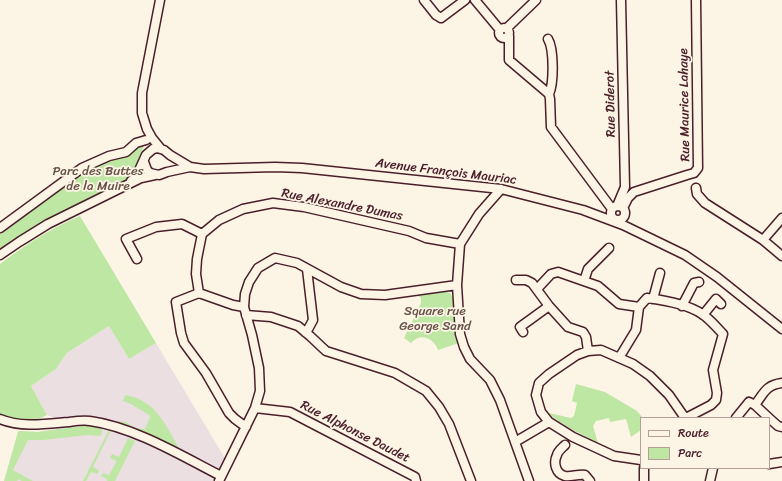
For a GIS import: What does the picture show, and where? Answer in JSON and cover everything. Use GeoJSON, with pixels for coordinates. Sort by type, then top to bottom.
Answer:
{"type":"FeatureCollection","features":[{"type":"Feature","properties":{"kind":"street"},"geometry":{"type":"LineString","coordinates":[[155,175],[147,170],[147,129],[142,113],[142,92],[160,0]]}},
{"type":"Feature","properties":{"kind":"street"},"geometry":{"type":"LineString","coordinates":[[424,0],[436,15],[441,18],[465,0]]}},
{"type":"Feature","properties":{"kind":"street"},"geometry":{"type":"LineString","coordinates":[[475,0],[505,31],[509,60],[549,94]]}},
{"type":"Feature","properties":{"kind":"street"},"geometry":{"type":"LineString","coordinates":[[505,31],[536,0]]}},
{"type":"Feature","properties":{"kind":"street","name":"Rue Diderot"},"geometry":{"type":"LineString","coordinates":[[614,211],[625,187],[621,0]]}},
{"type":"Feature","properties":{"kind":"street","name":"Rue Maurice Lahaye"},"geometry":{"type":"LineString","coordinates":[[614,211],[634,192],[687,176],[694,173],[698,168],[696,0]]}},
{"type":"Feature","properties":{"kind":"street"},"geometry":{"type":"LineString","coordinates":[[548,39],[552,48],[551,86],[549,94],[551,127],[614,211],[612,217],[615,220],[622,222],[685,255],[717,277],[782,330]]}},
{"type":"Feature","properties":{"kind":"street","name":"Avenue François Mauriac"},"geometry":{"type":"LineString","coordinates":[[147,129],[161,149],[190,167]]}},
{"type":"Feature","properties":{"kind":"street"},"geometry":{"type":"LineString","coordinates":[[0,228],[82,168],[110,156],[126,152],[136,143],[146,140]]}},
{"type":"Feature","properties":{"kind":"street"},"geometry":{"type":"LineString","coordinates":[[146,158],[153,149],[161,149]]}},
{"type":"Feature","properties":{"kind":"street"},"geometry":{"type":"LineString","coordinates":[[167,172],[171,163],[170,155]]}},
{"type":"Feature","properties":{"kind":"street","name":"Avenue François Mauriac"},"geometry":{"type":"LineString","coordinates":[[127,186],[137,175],[146,158]]}},
{"type":"Feature","properties":{"kind":"street","name":"Avenue François Mauriac"},"geometry":{"type":"LineString","coordinates":[[0,255],[48,224],[141,178],[190,167],[204,169],[275,166],[302,168],[499,192],[583,210],[614,211]]}},
{"type":"Feature","properties":{"kind":"street"},"geometry":{"type":"LineString","coordinates":[[696,188],[697,194],[705,203],[763,240],[782,256]]}},
{"type":"Feature","properties":{"kind":"street"},"geometry":{"type":"LineString","coordinates":[[499,192],[479,214],[460,244],[457,285],[460,334],[470,359],[490,380],[500,400],[529,481]]}},
{"type":"Feature","properties":{"kind":"street","name":"Rue Alexandre Dumas"},"geometry":{"type":"LineString","coordinates":[[202,234],[219,220],[243,209],[273,203],[304,207],[409,231],[426,238],[460,244]]}},
{"type":"Feature","properties":{"kind":"street","name":"Rue Maurice Lahaye"},"geometry":{"type":"LineString","coordinates":[[614,211],[625,213],[622,222]]}},
{"type":"Feature","properties":{"kind":"street"},"geometry":{"type":"LineString","coordinates":[[763,240],[782,218]]}},
{"type":"Feature","properties":{"kind":"street"},"geometry":{"type":"LineString","coordinates":[[137,259],[126,239],[156,227],[182,224],[202,234],[197,259],[196,274],[199,293]]}},
{"type":"Feature","properties":{"kind":"street"},"geometry":{"type":"LineString","coordinates":[[584,281],[588,269],[609,248]]}},
{"type":"Feature","properties":{"kind":"street"},"geometry":{"type":"LineString","coordinates":[[0,419],[30,425],[88,420],[111,424],[141,436],[220,479],[255,408],[260,391],[259,368],[245,311],[245,294],[249,282],[258,268],[275,258],[297,263],[341,287],[361,294],[385,295],[457,285]]}},
{"type":"Feature","properties":{"kind":"street"},"geometry":{"type":"LineString","coordinates":[[306,333],[313,320],[307,269]]}},
{"type":"Feature","properties":{"kind":"street"},"geometry":{"type":"LineString","coordinates":[[537,289],[551,274],[558,272],[598,286],[619,304],[639,307]]}},
{"type":"Feature","properties":{"kind":"street"},"geometry":{"type":"LineString","coordinates":[[653,299],[660,273]]}},
{"type":"Feature","properties":{"kind":"street"},"geometry":{"type":"LineString","coordinates":[[516,280],[526,280],[532,283],[549,306],[568,327],[583,332],[586,337],[588,351]]}},
{"type":"Feature","properties":{"kind":"street"},"geometry":{"type":"LineString","coordinates":[[682,306],[694,283],[699,282]]}},
{"type":"Feature","properties":{"kind":"street"},"geometry":{"type":"LineString","coordinates":[[246,427],[234,420],[206,372],[184,343],[176,302],[199,293],[233,305],[245,311],[271,317],[298,326],[326,350],[395,373],[426,391],[439,407],[449,424],[471,481]]}},
{"type":"Feature","properties":{"kind":"street"},"geometry":{"type":"LineString","coordinates":[[620,358],[636,330],[639,307],[647,298],[682,306],[703,315],[723,334],[713,370],[717,393],[716,400],[711,405],[687,417]]}},
{"type":"Feature","properties":{"kind":"street"},"geometry":{"type":"LineString","coordinates":[[703,315],[716,300],[721,304]]}},
{"type":"Feature","properties":{"kind":"street"},"geometry":{"type":"LineString","coordinates":[[523,332],[520,327],[549,306]]}},
{"type":"Feature","properties":{"kind":"street"},"geometry":{"type":"LineString","coordinates":[[640,460],[614,456],[569,441],[541,412],[536,395],[539,383],[577,354],[601,350],[620,358],[650,376],[669,395],[684,417]]}},
{"type":"Feature","properties":{"kind":"street"},"geometry":{"type":"LineString","coordinates":[[755,405],[768,387],[773,384],[782,383]]}},
{"type":"Feature","properties":{"kind":"street"},"geometry":{"type":"LineString","coordinates":[[737,417],[749,402],[755,405],[768,417]]}},
{"type":"Feature","properties":{"kind":"street","name":"Rue Alphonse Daudet"},"geometry":{"type":"LineString","coordinates":[[255,408],[290,412],[415,477],[416,481]]}},
{"type":"Feature","properties":{"kind":"street"},"geometry":{"type":"LineString","coordinates":[[770,419],[778,426],[782,427]]}},
{"type":"Feature","properties":{"kind":"street"},"geometry":{"type":"LineString","coordinates":[[515,442],[549,422]]}},
{"type":"Feature","properties":{"kind":"street"},"geometry":{"type":"LineString","coordinates":[[569,441],[557,453],[555,466],[561,474],[567,476],[584,475],[590,481]]}},
{"type":"Feature","properties":{"kind":"street"},"geometry":{"type":"LineString","coordinates":[[770,464],[782,462]]}},
{"type":"Feature","properties":{"kind":"street"},"geometry":{"type":"LineString","coordinates":[[644,469],[644,481]]}},
{"type":"Feature","properties":{"kind":"street"},"geometry":{"type":"LineString","coordinates":[[710,481],[713,469]]}},
{"type":"Feature","properties":{"kind":"shaded area"},"geometry":{"type":"Polygon","coordinates":[[[109,326],[129,359],[156,343],[226,460],[220,472],[216,472],[120,424],[98,418],[62,421],[47,415],[31,386],[56,369],[67,353],[109,326]]]}},
{"type":"Feature","properties":{"kind":"shaded area"},"geometry":{"type":"Polygon","coordinates":[[[99,425],[121,432],[217,478],[216,481],[4,481],[19,431],[38,432],[65,427],[99,425]]]}},
{"type":"Feature","properties":{"kind":"green space","name":"Parc des Buttes de la Muire"},"geometry":{"type":"Polygon","coordinates":[[[144,143],[135,171],[123,183],[47,220],[0,250],[0,230],[85,169],[144,143]]]}},
{"type":"Feature","properties":{"kind":"green space"},"geometry":{"type":"Polygon","coordinates":[[[80,216],[156,343],[129,359],[109,326],[67,353],[56,369],[31,386],[47,415],[30,423],[0,416],[0,264],[38,237],[80,216]]]}},
{"type":"Feature","properties":{"kind":"green space","name":"Square rue George Sand"},"geometry":{"type":"Polygon","coordinates":[[[444,291],[450,293],[454,300],[459,343],[438,350],[433,342],[426,338],[418,338],[411,343],[404,338],[421,303],[421,298],[417,295],[444,291]]]}},
{"type":"Feature","properties":{"kind":"green space"},"geometry":{"type":"Polygon","coordinates":[[[576,384],[605,392],[637,411],[642,417],[640,417],[640,431],[631,437],[626,419],[610,422],[609,418],[596,421],[593,426],[598,443],[569,428],[549,413],[571,418],[574,416],[577,403],[572,401],[576,384]]]}},
{"type":"Feature","properties":{"kind":"green space"},"geometry":{"type":"Polygon","coordinates":[[[125,395],[145,402],[153,409],[165,424],[181,451],[148,438],[120,424],[122,421],[128,423],[134,428],[145,429],[150,417],[131,404],[123,401],[125,395]]]}},
{"type":"Feature","properties":{"kind":"green space"},"geometry":{"type":"Polygon","coordinates":[[[89,425],[100,425],[102,433],[100,436],[88,435],[43,440],[28,440],[13,470],[33,481],[22,481],[18,479],[17,481],[4,481],[19,431],[38,432],[89,425]]]}},
{"type":"Feature","properties":{"kind":"green space"},"geometry":{"type":"Polygon","coordinates":[[[109,430],[111,430],[93,467],[99,471],[97,474],[91,472],[86,481],[83,481],[109,430]]]}},
{"type":"Feature","properties":{"kind":"green space"},"geometry":{"type":"Polygon","coordinates":[[[128,438],[135,441],[115,481],[107,481],[107,479],[101,476],[103,473],[109,475],[117,461],[110,458],[112,454],[119,457],[128,438]]]}}]}
